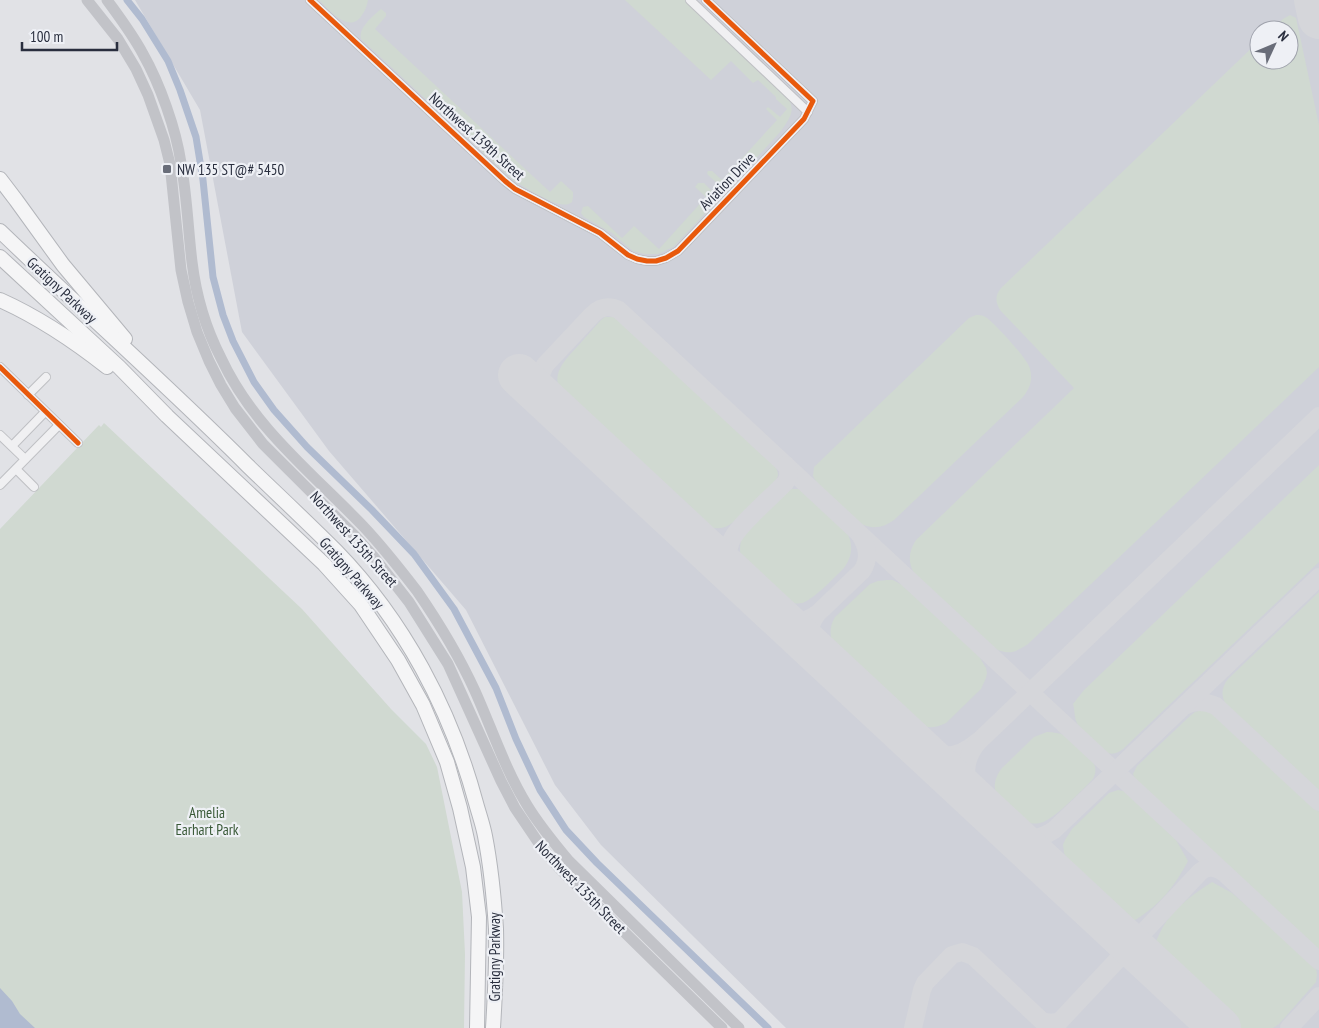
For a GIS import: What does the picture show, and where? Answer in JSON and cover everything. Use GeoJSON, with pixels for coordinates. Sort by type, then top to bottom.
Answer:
{"type":"FeatureCollection","features":[{"type":"Feature","properties":{"kind":"highway"},"geometry":{"type":"LineString","coordinates":[[0,180],[63,265],[163,383]]}},
{"type":"Feature","properties":{"kind":"highway","name":"Gratigny Parkway"},"geometry":{"type":"LineString","coordinates":[[0,231],[163,383],[337,552],[404,636],[433,688],[454,736],[469,777],[484,834],[492,882],[496,930],[494,1028]]}},
{"type":"Feature","properties":{"kind":"highway","name":"Gratigny Parkway"},"geometry":{"type":"LineString","coordinates":[[0,257],[119,367],[167,416],[324,564],[361,605],[398,660],[422,705],[447,762],[460,808],[473,867],[479,917],[477,1028]]}},
{"type":"Feature","properties":{"kind":"highway"},"geometry":{"type":"LineString","coordinates":[[0,300],[51,328],[84,349],[109,368],[136,394],[167,416]]}},
{"type":"Feature","properties":{"kind":"main road","name":"Northwest 135th Street"},"geometry":{"type":"LineString","coordinates":[[87,0],[118,39],[136,69],[148,95],[164,140],[170,164],[181,270],[188,302],[197,332],[209,361],[235,408],[263,444],[374,556],[409,602],[448,664],[514,808],[540,846],[722,1028]]}},
{"type":"Feature","properties":{"kind":"main road","name":"Northwest 135th Street"},"geometry":{"type":"LineString","coordinates":[[107,0],[129,30],[158,84],[176,137],[181,162],[193,265],[199,298],[208,328],[220,357],[242,397],[269,432],[364,527],[418,593],[459,660],[475,691],[510,773],[538,823],[569,861],[739,1028]]}},
{"type":"Feature","properties":{"kind":"main road"},"geometry":{"type":"LineString","coordinates":[[669,977],[678,968]]}},
{"type":"Feature","properties":{"kind":"street","name":"Northwest 139th Street"},"geometry":{"type":"LineString","coordinates":[[310,0],[510,185],[600,232],[628,255],[647,261]]}},
{"type":"Feature","properties":{"kind":"street"},"geometry":{"type":"LineString","coordinates":[[690,0],[808,112]]}},
{"type":"Feature","properties":{"kind":"street","name":"Aviation Drive"},"geometry":{"type":"LineString","coordinates":[[647,261],[666,258],[678,251],[804,119],[813,101],[706,0]]}},
{"type":"Feature","properties":{"kind":"street"},"geometry":{"type":"LineString","coordinates":[[0,367],[78,443]]}},
{"type":"Feature","properties":{"kind":"street"},"geometry":{"type":"LineString","coordinates":[[28,395],[46,377]]}},
{"type":"Feature","properties":{"kind":"street"},"geometry":{"type":"LineString","coordinates":[[12,446],[45,412]]}},
{"type":"Feature","properties":{"kind":"street"},"geometry":{"type":"LineString","coordinates":[[0,485],[59,425]]}},
{"type":"Feature","properties":{"kind":"street"},"geometry":{"type":"LineString","coordinates":[[0,435],[25,459]]}},
{"type":"Feature","properties":{"kind":"street"},"geometry":{"type":"LineString","coordinates":[[16,469],[34,487]]}},
{"type":"Feature","properties":{"kind":"shaded area"},"geometry":{"type":"Polygon","coordinates":[[[135,0],[1319,0],[1319,1028],[786,1028],[601,845],[555,785],[466,610],[329,451],[242,332],[200,110],[135,0]]]}},
{"type":"Feature","properties":{"kind":"green space"},"geometry":{"type":"Polygon","coordinates":[[[319,0],[368,0],[366,8],[357,21],[346,22],[319,0]]]}},
{"type":"Feature","properties":{"kind":"green space"},"geometry":{"type":"Polygon","coordinates":[[[625,0],[685,0],[786,95],[789,100],[792,109],[791,113],[781,131],[727,190],[708,175],[708,171],[712,171],[722,180],[777,120],[766,109],[768,107],[780,117],[787,109],[758,80],[753,83],[731,61],[711,80],[625,0]]]}},
{"type":"Feature","properties":{"kind":"green space"},"geometry":{"type":"Polygon","coordinates":[[[381,9],[386,13],[386,16],[375,29],[550,192],[561,181],[573,192],[572,202],[565,205],[556,203],[513,180],[361,39],[364,27],[381,9]]]}},
{"type":"Feature","properties":{"kind":"green space"},"geometry":{"type":"Polygon","coordinates":[[[1290,15],[1296,20],[1282,20],[1290,15]]]}},
{"type":"Feature","properties":{"kind":"green space"},"geometry":{"type":"Polygon","coordinates":[[[1299,32],[1319,125],[1319,367],[1028,644],[1010,652],[991,647],[918,579],[912,569],[910,560],[911,550],[916,540],[1074,388],[1000,310],[997,296],[1001,288],[1249,51],[1249,70],[1299,70],[1299,32]]]}},
{"type":"Feature","properties":{"kind":"green space"},"geometry":{"type":"Polygon","coordinates":[[[698,183],[704,183],[719,199],[673,247],[658,254],[645,254],[633,251],[612,233],[584,217],[581,213],[583,207],[588,206],[622,238],[634,226],[659,249],[706,197],[695,187],[698,183]]]}},
{"type":"Feature","properties":{"kind":"green space"},"geometry":{"type":"Polygon","coordinates":[[[976,315],[984,316],[991,322],[1024,358],[1031,373],[1031,381],[1027,391],[1022,398],[894,520],[886,525],[877,527],[869,527],[860,523],[818,485],[813,476],[814,467],[969,318],[976,315]]]}},
{"type":"Feature","properties":{"kind":"green space"},"geometry":{"type":"Polygon","coordinates":[[[605,317],[614,317],[623,324],[775,465],[778,475],[771,487],[755,504],[725,527],[708,527],[698,523],[564,398],[558,383],[559,370],[562,364],[605,317]]]}},
{"type":"Feature","properties":{"kind":"green space","name":"Amelia Earhart Park"},"geometry":{"type":"Polygon","coordinates":[[[104,423],[302,609],[391,709],[426,744],[437,767],[462,892],[465,954],[464,1028],[0,1028],[0,529],[99,425],[101,427],[104,423]]]}},
{"type":"Feature","properties":{"kind":"green space"},"geometry":{"type":"Polygon","coordinates":[[[1319,465],[1319,562],[1123,749],[1112,754],[1100,749],[1079,727],[1075,718],[1073,704],[1084,690],[1319,465]]]}},
{"type":"Feature","properties":{"kind":"green space"},"geometry":{"type":"Polygon","coordinates":[[[791,489],[801,489],[845,530],[851,544],[849,560],[843,569],[818,593],[802,603],[785,601],[768,589],[744,564],[740,550],[741,541],[749,529],[772,505],[791,489]]]}},
{"type":"Feature","properties":{"kind":"green space"},"geometry":{"type":"Polygon","coordinates":[[[893,580],[902,585],[977,653],[986,668],[986,678],[981,689],[946,723],[936,727],[927,727],[909,719],[836,651],[832,643],[831,630],[835,617],[870,584],[893,580]]]}},
{"type":"Feature","properties":{"kind":"green space"},"geometry":{"type":"Polygon","coordinates":[[[1319,592],[1319,793],[1229,709],[1224,702],[1222,694],[1228,679],[1319,592]]]}},
{"type":"Feature","properties":{"kind":"green space"},"geometry":{"type":"Polygon","coordinates":[[[1202,710],[1210,711],[1216,716],[1319,812],[1319,953],[1135,780],[1133,774],[1137,766],[1190,716],[1202,710]]]}},
{"type":"Feature","properties":{"kind":"green space"},"geometry":{"type":"Polygon","coordinates":[[[1047,732],[1066,736],[1083,750],[1094,764],[1095,773],[1093,779],[1053,816],[1040,823],[1028,823],[1015,816],[1002,804],[996,793],[995,781],[1002,768],[1034,737],[1047,732]]]}},
{"type":"Feature","properties":{"kind":"green space"},"geometry":{"type":"Polygon","coordinates":[[[1118,790],[1129,794],[1176,840],[1188,861],[1177,880],[1157,904],[1130,923],[1072,870],[1064,853],[1063,845],[1072,829],[1109,793],[1118,790]]]}},
{"type":"Feature","properties":{"kind":"green space"},"geometry":{"type":"Polygon","coordinates":[[[1212,882],[1232,893],[1316,968],[1316,982],[1279,1024],[1273,1028],[1241,1028],[1153,947],[1164,925],[1176,910],[1212,882]]]}},
{"type":"Feature","properties":{"kind":"water"},"geometry":{"type":"Polygon","coordinates":[[[0,988],[12,1001],[20,1014],[35,1028],[0,1028],[0,988]]]}},
{"type":"Feature","properties":{"kind":"waterway"},"geometry":{"type":"LineString","coordinates":[[127,0],[142,19],[168,61],[196,137],[203,180],[213,277],[223,315],[233,341],[254,382],[274,410],[307,447],[414,554],[454,609],[496,688],[516,739],[540,790],[566,830],[597,863],[768,1028]]}},
{"type":"Feature","properties":{"kind":"taxiway"},"geometry":{"type":"LineString","coordinates":[[1318,0],[1318,12]]}},
{"type":"Feature","properties":{"kind":"taxiway"},"geometry":{"type":"LineString","coordinates":[[537,392],[545,365],[592,315],[604,308],[619,310],[1319,961]]}},
{"type":"Feature","properties":{"kind":"taxiway"},"geometry":{"type":"LineString","coordinates":[[982,806],[972,791],[966,775],[968,759],[978,742],[1319,416]]}},
{"type":"Feature","properties":{"kind":"taxiway"},"geometry":{"type":"LineString","coordinates":[[733,574],[728,555],[732,540],[747,520],[785,483],[789,474],[786,465]]}},
{"type":"Feature","properties":{"kind":"taxiway"},"geometry":{"type":"LineString","coordinates":[[817,653],[810,638],[810,629],[814,619],[865,566],[867,553],[860,535]]}},
{"type":"Feature","properties":{"kind":"taxiway"},"geometry":{"type":"LineString","coordinates":[[1010,832],[1021,837],[1037,838],[1054,830],[1319,577]]}},
{"type":"Feature","properties":{"kind":"taxiway"},"geometry":{"type":"LineString","coordinates":[[775,614],[791,621],[806,620],[817,614]]}},
{"type":"Feature","properties":{"kind":"taxiway"},"geometry":{"type":"LineString","coordinates":[[1184,706],[1200,702],[1216,706],[1319,802]]}},
{"type":"Feature","properties":{"kind":"taxiway"},"geometry":{"type":"LineString","coordinates":[[916,744],[932,753],[947,755],[962,752],[977,742]]}},
{"type":"Feature","properties":{"kind":"taxiway"},"geometry":{"type":"LineString","coordinates":[[913,1028],[925,983],[952,955],[962,952],[973,956],[1042,1021],[1051,1023],[1060,1021],[1200,872],[1211,868],[1223,872]]}},
{"type":"Feature","properties":{"kind":"taxiway"},"geometry":{"type":"LineString","coordinates":[[1289,1028],[1319,996]]}},
{"type":"Feature","properties":{"kind":"runway"},"geometry":{"type":"LineString","coordinates":[[1315,0],[1319,18]]}},
{"type":"Feature","properties":{"kind":"runway"},"geometry":{"type":"LineString","coordinates":[[519,375],[1220,1028]]}},
{"type":"Feature","properties":{"kind":"cycle path"},"geometry":{"type":"LineString","coordinates":[[310,0],[515,189],[600,233],[628,255],[647,261],[666,258],[678,251],[804,119],[813,101],[706,0]]}},
{"type":"Feature","properties":{"kind":"cycle path"},"geometry":{"type":"LineString","coordinates":[[0,367],[78,443]]}},
{"type":"Feature","properties":{"kind":"place","name":"NW 135 ST@# 5450"},"geometry":{"type":"Point","coordinates":[167,169]}}]}
